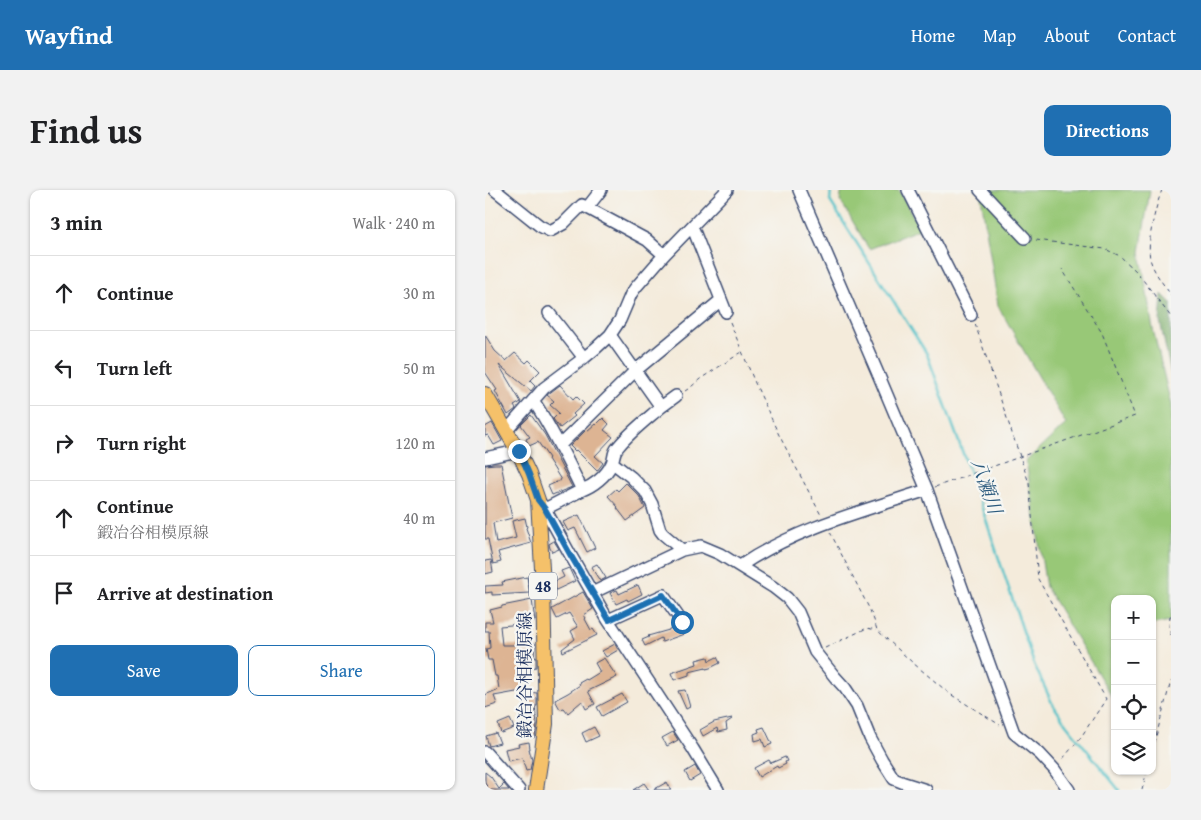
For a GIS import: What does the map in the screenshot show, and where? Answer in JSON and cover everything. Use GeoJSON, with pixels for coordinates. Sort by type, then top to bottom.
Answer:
{"type":"FeatureCollection","features":[{"type":"Feature","properties":{"kind":"main road","name":"鍛冶谷相模原線"},"geometry":{"type":"LineString","coordinates":[[485,394],[519,451],[541,504],[546,724],[536,790]]}},
{"type":"Feature","properties":{"kind":"street"},"geometry":{"type":"LineString","coordinates":[[495,190],[540,226],[550,231],[563,224],[582,205],[647,240],[664,255]]}},
{"type":"Feature","properties":{"kind":"street"},"geometry":{"type":"LineString","coordinates":[[587,208],[601,190]]}},
{"type":"Feature","properties":{"kind":"street"},"geometry":{"type":"LineString","coordinates":[[507,430],[544,388],[597,348],[610,335],[623,315],[631,294],[664,255],[727,190]]}},
{"type":"Feature","properties":{"kind":"street"},"geometry":{"type":"LineString","coordinates":[[799,190],[927,490],[1014,733],[1040,754],[1069,790]]}},
{"type":"Feature","properties":{"kind":"street"},"geometry":{"type":"LineString","coordinates":[[908,190],[971,316]]}},
{"type":"Feature","properties":{"kind":"street"},"geometry":{"type":"LineString","coordinates":[[981,190],[1025,238]]}},
{"type":"Feature","properties":{"kind":"street"},"geometry":{"type":"LineString","coordinates":[[692,226],[726,312]]}},
{"type":"Feature","properties":{"kind":"street"},"geometry":{"type":"LineString","coordinates":[[560,445],[635,371],[721,300]]}},
{"type":"Feature","properties":{"kind":"street"},"geometry":{"type":"LineString","coordinates":[[549,313],[584,358]]}},
{"type":"Feature","properties":{"kind":"street"},"geometry":{"type":"LineString","coordinates":[[610,335],[661,408]]}},
{"type":"Feature","properties":{"kind":"street"},"geometry":{"type":"LineString","coordinates":[[676,396],[619,446],[613,456],[613,463],[607,472],[589,487],[541,504],[609,620],[718,790]]}},
{"type":"Feature","properties":{"kind":"street"},"geometry":{"type":"LineString","coordinates":[[533,400],[547,421],[582,490]]}},
{"type":"Feature","properties":{"kind":"street"},"geometry":{"type":"LineString","coordinates":[[485,458],[519,451]]}},
{"type":"Feature","properties":{"kind":"street"},"geometry":{"type":"LineString","coordinates":[[613,463],[638,483],[652,504],[660,530],[682,550]]}},
{"type":"Feature","properties":{"kind":"street"},"geometry":{"type":"LineString","coordinates":[[740,566],[757,554],[784,540],[826,523],[927,490]]}},
{"type":"Feature","properties":{"kind":"street"},"geometry":{"type":"LineString","coordinates":[[592,592],[682,550],[701,546],[720,554],[773,587],[787,598],[798,612],[815,652],[845,688],[857,706],[870,738],[894,779],[926,790]]}},
{"type":"Feature","properties":{"kind":"street"},"geometry":{"type":"LineString","coordinates":[[609,620],[663,595],[682,622]]}},
{"type":"Feature","properties":{"kind":"street"},"geometry":{"type":"LineString","coordinates":[[485,752],[519,790]]}},
{"type":"Feature","properties":{"kind":"path"},"geometry":{"type":"LineString","coordinates":[[1162,190],[1155,214],[1149,251],[1153,268],[1171,296]]}},
{"type":"Feature","properties":{"kind":"path"},"geometry":{"type":"LineString","coordinates":[[1025,238],[1105,249],[1120,256],[1137,272],[1171,317]]}},
{"type":"Feature","properties":{"kind":"path"},"geometry":{"type":"LineString","coordinates":[[927,490],[1135,416],[1102,332],[1062,270]]}},
{"type":"Feature","properties":{"kind":"path"},"geometry":{"type":"LineString","coordinates":[[726,312],[779,435],[869,608],[875,620],[877,630]]}},
{"type":"Feature","properties":{"kind":"path"},"geometry":{"type":"LineString","coordinates":[[971,316],[1029,483],[1038,578],[1106,699],[1081,737],[1054,769]]}},
{"type":"Feature","properties":{"kind":"path"},"geometry":{"type":"LineString","coordinates":[[676,396],[742,352]]}},
{"type":"Feature","properties":{"kind":"path"},"geometry":{"type":"LineString","coordinates":[[1171,616],[1169,627],[1171,637]]}},
{"type":"Feature","properties":{"kind":"path"},"geometry":{"type":"LineString","coordinates":[[815,652],[867,628],[877,630],[950,694],[1014,733]]}},
{"type":"Feature","properties":{"kind":"path"},"geometry":{"type":"LineString","coordinates":[[1156,736],[1171,681]]}},
{"type":"Feature","properties":{"kind":"path"},"geometry":{"type":"LineString","coordinates":[[1142,790],[1146,775]]}},
{"type":"Feature","properties":{"kind":"green space"},"geometry":{"type":"Polygon","coordinates":[[[842,190],[899,190],[920,229],[869,249],[840,200],[842,190]]]}},
{"type":"Feature","properties":{"kind":"green space"},"geometry":{"type":"Polygon","coordinates":[[[980,190],[1150,190],[1140,252],[1153,329],[1171,405],[1171,621],[1156,623],[1156,595],[1111,595],[1111,695],[1046,587],[1026,461],[1066,424],[998,306],[980,190]]]}},
{"type":"Feature","properties":{"kind":"green space"},"geometry":{"type":"Polygon","coordinates":[[[1162,294],[1171,303],[1171,374],[1160,321],[1162,294]]]}},
{"type":"Feature","properties":{"kind":"building"},"geometry":{"type":"Polygon","coordinates":[[[485,335],[495,351],[506,361],[515,353],[526,363],[529,360],[540,371],[530,381],[535,386],[531,391],[499,365],[521,402],[514,406],[516,409],[508,415],[495,391],[497,390],[485,372],[485,335]]]}},
{"type":"Feature","properties":{"kind":"building"},"geometry":{"type":"Polygon","coordinates":[[[560,385],[573,399],[576,396],[584,404],[573,414],[575,416],[560,428],[553,419],[559,413],[550,405],[554,401],[547,395],[560,385]]]}},
{"type":"Feature","properties":{"kind":"building"},"geometry":{"type":"Polygon","coordinates":[[[531,415],[545,435],[572,487],[552,495],[548,486],[561,480],[538,442],[529,446],[526,439],[530,437],[521,425],[531,415]]]}},
{"type":"Feature","properties":{"kind":"building"},"geometry":{"type":"Polygon","coordinates":[[[603,418],[609,424],[604,430],[613,437],[595,456],[603,463],[597,471],[570,446],[586,430],[596,425],[603,418]]]}},
{"type":"Feature","properties":{"kind":"building"},"geometry":{"type":"Polygon","coordinates":[[[492,423],[502,441],[494,445],[488,435],[485,436],[485,427],[492,423]]]}},
{"type":"Feature","properties":{"kind":"building"},"geometry":{"type":"Polygon","coordinates":[[[501,464],[512,518],[493,523],[496,543],[516,538],[512,521],[525,518],[531,543],[498,552],[501,562],[493,564],[488,539],[485,539],[485,465],[501,464]]]}},
{"type":"Feature","properties":{"kind":"building"},"geometry":{"type":"Polygon","coordinates":[[[626,483],[639,496],[645,508],[627,521],[608,496],[616,489],[618,491],[626,483]]]}},
{"type":"Feature","properties":{"kind":"building"},"geometry":{"type":"Polygon","coordinates":[[[579,515],[595,548],[587,552],[575,528],[568,531],[563,522],[579,515]]]}},
{"type":"Feature","properties":{"kind":"building"},"geometry":{"type":"Polygon","coordinates":[[[554,541],[559,549],[552,552],[549,544],[554,541]]]}},
{"type":"Feature","properties":{"kind":"building"},"geometry":{"type":"Polygon","coordinates":[[[491,560],[493,572],[485,574],[485,561],[491,560]]]}},
{"type":"Feature","properties":{"kind":"building"},"geometry":{"type":"Polygon","coordinates":[[[597,564],[606,578],[600,581],[591,567],[597,564]]]}},
{"type":"Feature","properties":{"kind":"building"},"geometry":{"type":"Polygon","coordinates":[[[569,568],[575,581],[556,590],[552,583],[564,577],[561,571],[569,568]]]}},
{"type":"Feature","properties":{"kind":"building"},"geometry":{"type":"Polygon","coordinates":[[[527,577],[530,593],[492,595],[492,592],[485,593],[485,586],[503,585],[502,582],[527,577]]]}},
{"type":"Feature","properties":{"kind":"building"},"geometry":{"type":"Polygon","coordinates":[[[638,585],[642,594],[628,601],[627,599],[616,604],[610,593],[617,590],[619,594],[638,585]]]}},
{"type":"Feature","properties":{"kind":"building"},"geometry":{"type":"Polygon","coordinates":[[[583,592],[593,609],[584,615],[585,619],[591,630],[593,629],[597,635],[563,652],[562,649],[575,639],[571,631],[578,627],[569,613],[557,619],[552,609],[583,592]]]}},
{"type":"Feature","properties":{"kind":"building"},"geometry":{"type":"Polygon","coordinates":[[[532,600],[535,621],[500,626],[502,645],[535,643],[534,658],[536,657],[536,667],[523,669],[527,690],[494,696],[497,704],[485,708],[485,695],[499,689],[492,660],[488,660],[486,649],[490,648],[489,631],[485,631],[485,622],[493,622],[490,610],[532,600]]]}},
{"type":"Feature","properties":{"kind":"building"},"geometry":{"type":"Polygon","coordinates":[[[676,626],[678,629],[682,629],[684,634],[662,642],[661,638],[645,646],[642,640],[648,636],[676,626]]]}},
{"type":"Feature","properties":{"kind":"building"},"geometry":{"type":"Polygon","coordinates":[[[615,644],[618,650],[606,657],[602,651],[615,644]]]}},
{"type":"Feature","properties":{"kind":"building"},"geometry":{"type":"Polygon","coordinates":[[[708,657],[709,661],[717,657],[720,663],[710,668],[689,672],[689,675],[674,680],[671,673],[697,664],[696,660],[708,657]]]}},
{"type":"Feature","properties":{"kind":"building"},"geometry":{"type":"Polygon","coordinates":[[[604,658],[617,677],[588,691],[595,704],[586,709],[582,701],[568,713],[564,708],[560,709],[555,700],[580,685],[579,683],[600,672],[595,663],[604,658]]]}},
{"type":"Feature","properties":{"kind":"building"},"geometry":{"type":"Polygon","coordinates":[[[685,690],[690,707],[686,709],[678,691],[685,690]]]}},
{"type":"Feature","properties":{"kind":"building"},"geometry":{"type":"Polygon","coordinates":[[[528,692],[537,693],[535,737],[529,738],[526,713],[529,713],[528,692]]]}},
{"type":"Feature","properties":{"kind":"building"},"geometry":{"type":"Polygon","coordinates":[[[622,694],[627,702],[602,716],[597,707],[622,694]]]}},
{"type":"Feature","properties":{"kind":"building"},"geometry":{"type":"Polygon","coordinates":[[[732,718],[726,723],[727,730],[718,732],[717,728],[703,736],[700,730],[714,722],[732,718]]]}},
{"type":"Feature","properties":{"kind":"building"},"geometry":{"type":"Polygon","coordinates":[[[510,719],[514,728],[501,733],[498,724],[510,719]]]}},
{"type":"Feature","properties":{"kind":"building"},"geometry":{"type":"Polygon","coordinates":[[[594,727],[599,736],[586,742],[582,733],[594,727]]]}},
{"type":"Feature","properties":{"kind":"building"},"geometry":{"type":"Polygon","coordinates":[[[764,727],[772,744],[765,747],[762,739],[755,741],[754,734],[759,732],[758,729],[764,727]]]}},
{"type":"Feature","properties":{"kind":"building"},"geometry":{"type":"Polygon","coordinates":[[[673,732],[678,740],[667,746],[662,738],[673,732]]]}},
{"type":"Feature","properties":{"kind":"building"},"geometry":{"type":"Polygon","coordinates":[[[496,733],[500,743],[489,746],[486,736],[496,733]]]}},
{"type":"Feature","properties":{"kind":"building"},"geometry":{"type":"Polygon","coordinates":[[[529,742],[532,760],[530,770],[526,771],[522,758],[508,761],[505,749],[529,742]]]}},
{"type":"Feature","properties":{"kind":"building"},"geometry":{"type":"Polygon","coordinates":[[[785,757],[786,764],[778,768],[777,766],[759,777],[754,768],[769,760],[771,763],[785,757]]]}},
{"type":"Feature","properties":{"kind":"building"},"geometry":{"type":"Polygon","coordinates":[[[695,766],[700,775],[690,781],[685,772],[695,766]]]}},
{"type":"Feature","properties":{"kind":"building"},"geometry":{"type":"Polygon","coordinates":[[[485,772],[499,789],[504,784],[509,790],[489,790],[485,783],[485,772]]]}},
{"type":"Feature","properties":{"kind":"building"},"geometry":{"type":"Polygon","coordinates":[[[667,782],[671,790],[653,790],[667,782]]]}},
{"type":"Feature","properties":{"kind":"building"},"geometry":{"type":"Polygon","coordinates":[[[644,783],[649,790],[633,790],[644,783]]]}},
{"type":"Feature","properties":{"kind":"waterway","name":"八瀬川"},"geometry":{"type":"LineString","coordinates":[[831,190],[830,201],[927,354],[973,481],[1034,664],[1052,703],[1066,724],[1119,790]]}},
{"type":"Feature","properties":{"kind":"route"},"geometry":{"type":"LineString","coordinates":[[519,451],[538,500],[609,620],[663,595],[682,622]]}}]}
